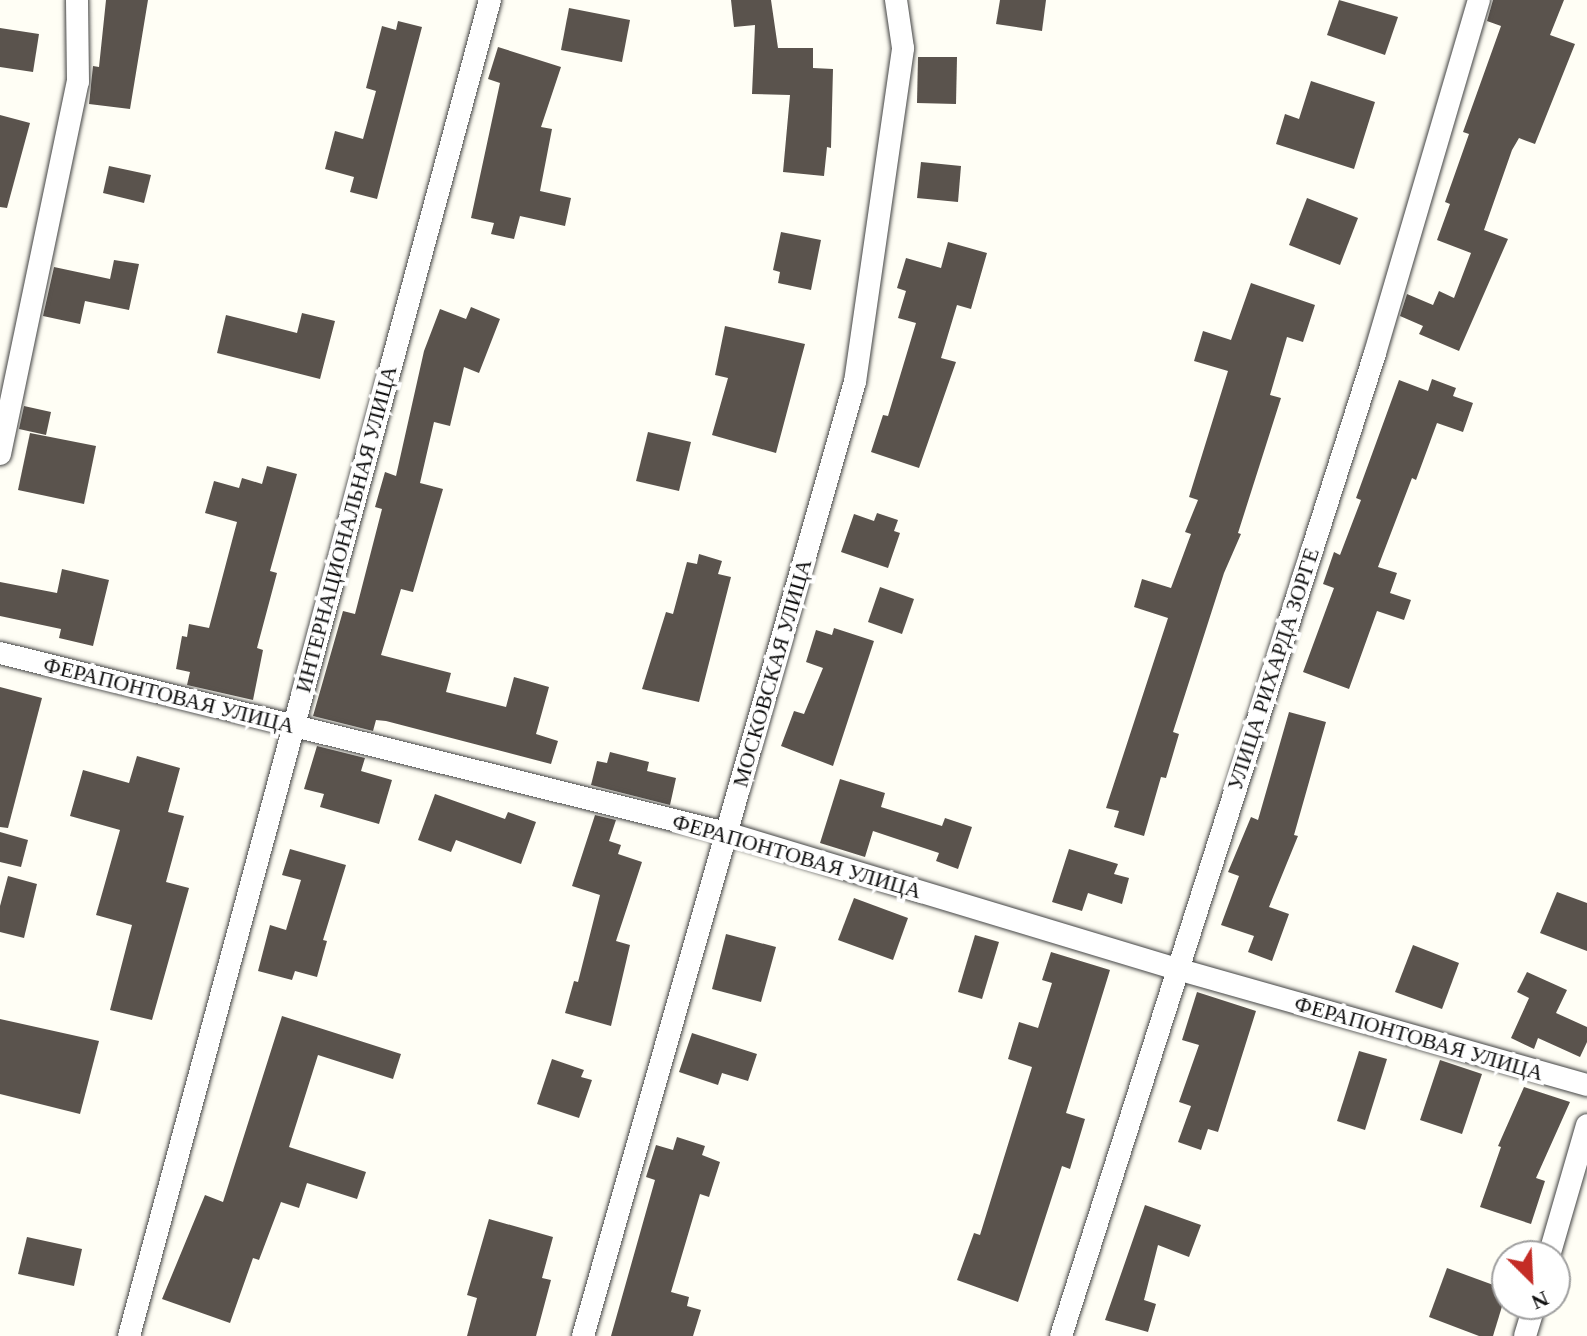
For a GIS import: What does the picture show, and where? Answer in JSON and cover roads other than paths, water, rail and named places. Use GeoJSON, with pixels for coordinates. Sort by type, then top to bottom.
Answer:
{"type":"FeatureCollection","features":[{"type":"Feature","properties":{"kind":"street"},"geometry":{"type":"LineString","coordinates":[[0,454],[78,82],[77,0]]}},
{"type":"Feature","properties":{"kind":"street","name":"ИНТЕРНАЦИОНАЛЬНАЯ УЛИЦА"},"geometry":{"type":"LineString","coordinates":[[129,1336],[490,0]]}},
{"type":"Feature","properties":{"kind":"street","name":"МОСКОВСКАЯ УЛИЦА"},"geometry":{"type":"LineString","coordinates":[[583,1336],[855,382],[903,48],[896,0]]}},
{"type":"Feature","properties":{"kind":"street","name":"УЛИЦА РИХАРДА ЗОРГЕ"},"geometry":{"type":"LineString","coordinates":[[1061,1336],[1375,353],[1479,0]]}},
{"type":"Feature","properties":{"kind":"street","name":"ФЕРАПОНТОВАЯ УЛИЦА"},"geometry":{"type":"LineString","coordinates":[[0,653],[726,833],[1177,969],[1587,1085]]}},
{"type":"Feature","properties":{"kind":"street"},"geometry":{"type":"LineString","coordinates":[[1554,1240],[1587,1125]]}}]}
